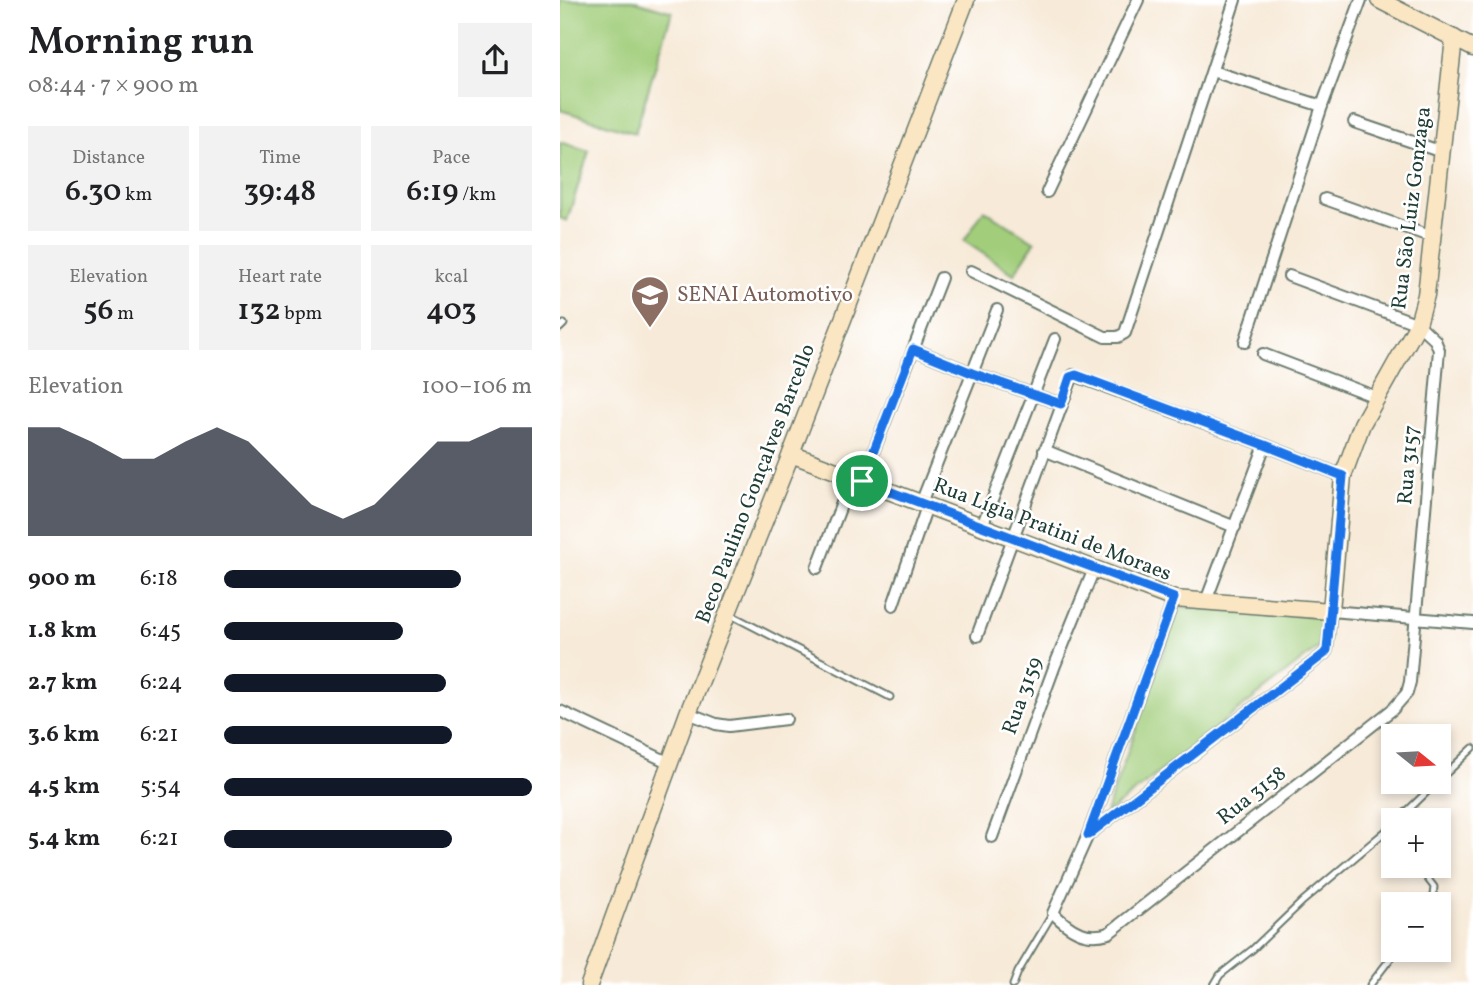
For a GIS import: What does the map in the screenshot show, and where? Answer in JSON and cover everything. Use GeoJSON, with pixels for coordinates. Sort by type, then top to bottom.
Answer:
{"type":"FeatureCollection","features":[{"type":"Feature","properties":{"kind":"street","name":"Beco Paulino Gonçalves Barcello"},"geometry":{"type":"LineString","coordinates":[[589,985],[688,713],[966,0]]}},
{"type":"Feature","properties":{"kind":"street"},"geometry":{"type":"LineString","coordinates":[[1047,192],[1138,0]]}},
{"type":"Feature","properties":{"kind":"street"},"geometry":{"type":"LineString","coordinates":[[971,271],[1105,337],[1118,337],[1125,333],[1236,0]]}},
{"type":"Feature","properties":{"kind":"street"},"geometry":{"type":"LineString","coordinates":[[1245,342],[1322,106],[1361,0]]}},
{"type":"Feature","properties":{"kind":"street"},"geometry":{"type":"LineString","coordinates":[[1379,0],[1473,48]]}},
{"type":"Feature","properties":{"kind":"street","name":"Rua São Luiz Gonzaga"},"geometry":{"type":"LineString","coordinates":[[1088,835],[1327,650],[1343,476],[1362,424],[1418,324],[1426,295],[1454,38]]}},
{"type":"Feature","properties":{"kind":"street"},"geometry":{"type":"LineString","coordinates":[[1212,71],[1322,106]]}},
{"type":"Feature","properties":{"kind":"street"},"geometry":{"type":"LineString","coordinates":[[1354,122],[1442,152]]}},
{"type":"Feature","properties":{"kind":"street"},"geometry":{"type":"LineString","coordinates":[[1325,199],[1433,237]]}},
{"type":"Feature","properties":{"kind":"street"},"geometry":{"type":"LineString","coordinates":[[1289,276],[1418,324]]}},
{"type":"Feature","properties":{"kind":"street"},"geometry":{"type":"LineString","coordinates":[[817,568],[913,349],[941,278]]}},
{"type":"Feature","properties":{"kind":"street"},"geometry":{"type":"LineString","coordinates":[[893,606],[924,505],[997,310]]}},
{"type":"Feature","properties":{"kind":"street","name":"Rua 3157"},"geometry":{"type":"LineString","coordinates":[[1415,618],[1439,350],[1435,340],[1418,324]]}},
{"type":"Feature","properties":{"kind":"street"},"geometry":{"type":"LineString","coordinates":[[982,526],[1055,339]]}},
{"type":"Feature","properties":{"kind":"street"},"geometry":{"type":"LineString","coordinates":[[913,349],[1061,404]]}},
{"type":"Feature","properties":{"kind":"street"},"geometry":{"type":"LineString","coordinates":[[1263,354],[1376,397]]}},
{"type":"Feature","properties":{"kind":"street"},"geometry":{"type":"LineString","coordinates":[[977,636],[1073,375],[1343,476]]}},
{"type":"Feature","properties":{"kind":"street"},"geometry":{"type":"LineString","coordinates":[[1206,601],[1265,445]]}},
{"type":"Feature","properties":{"kind":"street"},"geometry":{"type":"LineString","coordinates":[[1044,450],[1235,527]]}},
{"type":"Feature","properties":{"kind":"street","name":"Rua Lígia Pratini de Moraes"},"geometry":{"type":"LineString","coordinates":[[791,454],[1174,598],[1473,623]]}},
{"type":"Feature","properties":{"kind":"street","name":"Rua 3159"},"geometry":{"type":"LineString","coordinates":[[992,837],[1055,665],[1094,569]]}},
{"type":"Feature","properties":{"kind":"street"},"geometry":{"type":"LineString","coordinates":[[1053,913],[1088,835],[1174,598]]}},
{"type":"Feature","properties":{"kind":"street","name":"Rua 3158"},"geometry":{"type":"LineString","coordinates":[[1053,913],[1073,930],[1086,936],[1109,933],[1393,709],[1407,693],[1410,682],[1415,618]]}},
{"type":"Feature","properties":{"kind":"street"},"geometry":{"type":"LineString","coordinates":[[560,711],[670,763]]}},
{"type":"Feature","properties":{"kind":"street"},"geometry":{"type":"LineString","coordinates":[[688,713],[729,726],[786,719]]}},
{"type":"Feature","properties":{"kind":"lane"},"geometry":{"type":"LineString","coordinates":[[728,614],[890,697]]}},
{"type":"Feature","properties":{"kind":"lane"},"geometry":{"type":"LineString","coordinates":[[1451,769],[1473,748]]}},
{"type":"Feature","properties":{"kind":"lane"},"geometry":{"type":"LineString","coordinates":[[1411,808],[1426,794]]}},
{"type":"Feature","properties":{"kind":"lane"},"geometry":{"type":"LineString","coordinates":[[1214,985],[1220,975],[1253,949],[1303,901],[1381,838]]}},
{"type":"Feature","properties":{"kind":"lane"},"geometry":{"type":"LineString","coordinates":[[1013,985],[1053,913]]}},
{"type":"Feature","properties":{"kind":"lane"},"geometry":{"type":"LineString","coordinates":[[1370,985],[1388,962]]}},
{"type":"Feature","properties":{"kind":"green space"},"geometry":{"type":"Polygon","coordinates":[[[560,0],[633,0],[672,12],[635,133],[560,110],[560,0]]]}},
{"type":"Feature","properties":{"kind":"green space"},"geometry":{"type":"Polygon","coordinates":[[[560,142],[589,151],[567,221],[560,218],[560,142]]]}},
{"type":"Feature","properties":{"kind":"green space"},"geometry":{"type":"Polygon","coordinates":[[[984,210],[1035,242],[1014,274],[964,241],[984,210]]]}},
{"type":"Feature","properties":{"kind":"green space"},"geometry":{"type":"Polygon","coordinates":[[[1180,607],[1325,617],[1323,644],[1105,815],[1180,607]]]}},
{"type":"Feature","properties":{"kind":"place","name":"SENAI Automotivo"},"geometry":{"type":"Point","coordinates":[650,329]}},
{"type":"Feature","properties":{"kind":"route"},"geometry":{"type":"LineString","coordinates":[[913,349],[1061,404],[1070,377],[1076,375],[1343,476],[1327,650],[1088,835],[1174,598],[862,481],[913,349]]}}]}
